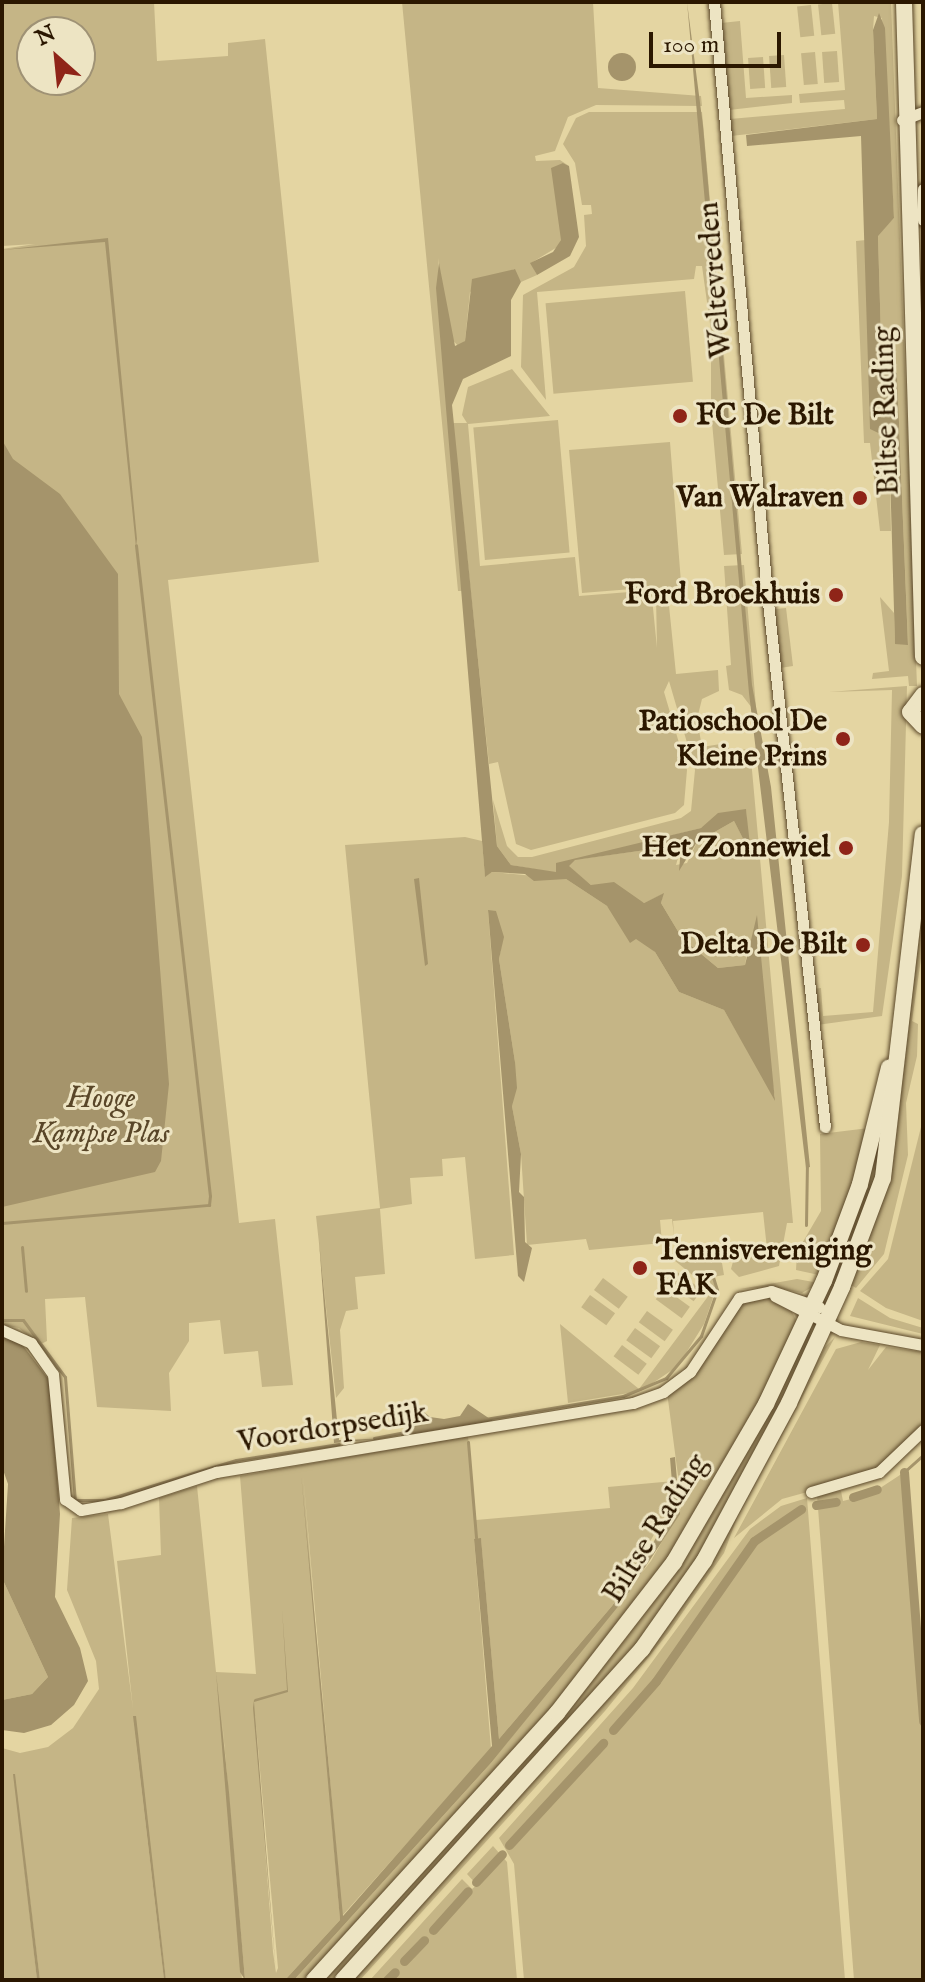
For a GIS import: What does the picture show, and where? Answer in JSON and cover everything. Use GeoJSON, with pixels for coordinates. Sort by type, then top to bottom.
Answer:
{"type":"FeatureCollection","features":[{"type":"Feature","properties":{"kind":"main road","name":"Biltse Rading"},"geometry":{"type":"LineString","coordinates":[[896,2],[911,116]]}},
{"type":"Feature","properties":{"kind":"main road","name":"Biltse Rading"},"geometry":{"type":"LineString","coordinates":[[904,2],[911,116],[907,162],[918,366],[923,657]]}},
{"type":"Feature","properties":{"kind":"main road"},"geometry":{"type":"LineString","coordinates":[[923,695],[910,712],[923,726]]}},
{"type":"Feature","properties":{"kind":"main road","name":"Biltse Rading"},"geometry":{"type":"LineString","coordinates":[[343,1980],[588,1714],[665,1617],[723,1528],[828,1318],[883,1178],[923,834]]}},
{"type":"Feature","properties":{"kind":"main road","name":"Biltse Rading"},"geometry":{"type":"LineString","coordinates":[[314,1980],[557,1713],[639,1611],[703,1515],[811,1308],[860,1184],[902,1024]]}},
{"type":"Feature","properties":{"kind":"street","name":"Weltevreden"},"geometry":{"type":"LineString","coordinates":[[714,2],[767,593],[825,1127]]}},
{"type":"Feature","properties":{"kind":"street"},"geometry":{"type":"LineString","coordinates":[[923,189],[923,220]]}},
{"type":"Feature","properties":{"kind":"street","name":"Voordorpsedijk"},"geometry":{"type":"LineString","coordinates":[[2,1330],[31,1343],[53,1374],[65,1499],[81,1510],[121,1503],[216,1472],[649,1398],[690,1372],[707,1352],[728,1308],[748,1294],[780,1292],[828,1318],[923,1345]]}},
{"type":"Feature","properties":{"kind":"street"},"geometry":{"type":"LineString","coordinates":[[811,1492],[879,1472],[923,1430]]}},
{"type":"Feature","properties":{"kind":"green space"},"geometry":{"type":"Polygon","coordinates":[[[2,2],[154,2],[157,61],[228,56],[228,43],[265,39],[319,562],[168,580],[239,1223],[275,1219],[293,1385],[262,1387],[258,1351],[224,1354],[220,1320],[189,1323],[189,1341],[169,1373],[171,1411],[97,1407],[85,1297],[45,1299],[47,1341],[39,1345],[19,1328],[2,1325],[2,249],[35,244],[2,246],[2,2]]]}},
{"type":"Feature","properties":{"kind":"green space"},"geometry":{"type":"Polygon","coordinates":[[[402,2],[593,2],[598,88],[701,96],[702,106],[596,105],[568,117],[555,151],[535,156],[536,161],[560,160],[569,166],[563,163],[557,208],[563,234],[559,246],[531,263],[537,275],[521,282],[514,269],[470,292],[465,341],[459,347],[450,337],[438,258],[463,591],[458,591],[402,2]]]}},
{"type":"Feature","properties":{"kind":"green space"},"geometry":{"type":"Polygon","coordinates":[[[838,2],[891,2],[917,686],[909,686],[908,676],[872,679],[873,673],[889,671],[880,597],[894,613],[895,644],[908,644],[897,374],[882,373],[878,235],[894,218],[882,18],[874,16],[873,30],[877,119],[731,136],[730,119],[845,109],[844,100],[800,103],[799,94],[845,90],[838,2]]]}},
{"type":"Feature","properties":{"kind":"green space"},"geometry":{"type":"Polygon","coordinates":[[[832,3],[835,34],[821,35],[818,4],[832,3]]]}},
{"type":"Feature","properties":{"kind":"green space"},"geometry":{"type":"Polygon","coordinates":[[[811,5],[814,36],[800,37],[797,6],[811,5]]]}},
{"type":"Feature","properties":{"kind":"green space"},"geometry":{"type":"Polygon","coordinates":[[[740,21],[746,98],[792,95],[792,103],[729,110],[721,23],[740,21]]]}},
{"type":"Feature","properties":{"kind":"green space"},"geometry":{"type":"Polygon","coordinates":[[[837,51],[839,82],[824,83],[822,52],[837,51]]]}},
{"type":"Feature","properties":{"kind":"green space"},"geometry":{"type":"Polygon","coordinates":[[[815,52],[818,84],[804,85],[801,53],[815,52]]]}},
{"type":"Feature","properties":{"kind":"green space"},"geometry":{"type":"Polygon","coordinates":[[[784,55],[786,87],[771,88],[769,56],[784,55]]]}},
{"type":"Feature","properties":{"kind":"green space"},"geometry":{"type":"Polygon","coordinates":[[[763,57],[765,88],[750,89],[748,58],[763,57]]]}},
{"type":"Feature","properties":{"kind":"green space"},"geometry":{"type":"Polygon","coordinates":[[[589,112],[702,112],[742,554],[724,555],[711,411],[711,331],[702,266],[696,266],[694,279],[537,292],[546,400],[521,367],[523,295],[574,267],[586,246],[584,215],[592,214],[591,205],[582,205],[575,163],[563,144],[576,118],[589,112]]]}},
{"type":"Feature","properties":{"kind":"green space"},"geometry":{"type":"Polygon","coordinates":[[[866,240],[889,438],[891,531],[880,531],[870,443],[864,443],[856,241],[866,240]]]}},
{"type":"Feature","properties":{"kind":"green space"},"geometry":{"type":"Polygon","coordinates":[[[685,291],[693,382],[553,394],[546,303],[685,291]]]}},
{"type":"Feature","properties":{"kind":"green space"},"geometry":{"type":"Polygon","coordinates":[[[512,369],[550,416],[468,424],[480,566],[575,557],[579,596],[642,591],[644,599],[652,598],[657,648],[656,596],[646,597],[644,588],[582,593],[569,450],[670,442],[682,595],[668,596],[676,674],[718,670],[719,691],[702,699],[697,719],[702,747],[727,743],[730,753],[750,748],[793,1223],[787,1223],[779,1266],[739,1277],[731,1269],[735,1254],[767,1249],[763,1212],[673,1221],[674,1236],[672,1219],[660,1220],[662,1243],[589,1250],[586,1239],[527,1245],[521,1154],[512,1106],[515,1062],[499,959],[503,937],[488,910],[514,1255],[475,1259],[465,1157],[442,1159],[443,1176],[410,1178],[412,1204],[380,1209],[385,1274],[355,1277],[358,1309],[346,1311],[340,1330],[344,1388],[336,1398],[316,1216],[380,1208],[345,845],[465,837],[482,841],[485,876],[492,872],[566,879],[607,906],[655,952],[679,992],[724,1010],[775,1098],[749,941],[745,965],[718,968],[682,938],[661,903],[663,894],[644,903],[591,885],[568,866],[573,861],[556,873],[511,865],[497,846],[493,800],[507,846],[518,857],[532,857],[681,818],[691,811],[695,770],[669,681],[664,692],[687,770],[684,805],[675,813],[531,850],[516,844],[498,762],[489,764],[453,423],[467,423],[462,415],[468,387],[512,369]],[[746,810],[701,828],[580,859],[660,848],[674,841],[681,847],[676,865],[687,863],[697,842],[734,821],[749,849],[746,810]]]}},
{"type":"Feature","properties":{"kind":"green space"},"geometry":{"type":"Polygon","coordinates":[[[558,420],[570,552],[485,560],[473,427],[558,420]]]}},
{"type":"Feature","properties":{"kind":"green space"},"geometry":{"type":"Polygon","coordinates":[[[744,565],[756,707],[752,708],[742,695],[729,690],[726,666],[731,665],[724,566],[744,565]]]}},
{"type":"Feature","properties":{"kind":"green space"},"geometry":{"type":"Polygon","coordinates":[[[786,608],[793,666],[780,668],[775,609],[786,608]]]}},
{"type":"Feature","properties":{"kind":"green space"},"geometry":{"type":"Polygon","coordinates":[[[907,686],[902,876],[882,1016],[817,1025],[812,989],[821,988],[823,1016],[873,1012],[889,822],[892,690],[829,692],[907,686]]]}},
{"type":"Feature","properties":{"kind":"green space"},"geometry":{"type":"Polygon","coordinates":[[[923,897],[923,945],[912,1021],[918,1024],[917,1056],[906,1103],[908,1155],[884,1254],[856,1288],[851,1285],[880,1200],[923,897]]]}},
{"type":"Feature","properties":{"kind":"green space"},"geometry":{"type":"Polygon","coordinates":[[[923,1119],[923,1321],[886,1308],[860,1291],[888,1259],[923,1119]]]}},
{"type":"Feature","properties":{"kind":"green space"},"geometry":{"type":"Polygon","coordinates":[[[880,1124],[880,1175],[842,1279],[834,1276],[861,1205],[880,1124]]]}},
{"type":"Feature","properties":{"kind":"green space"},"geometry":{"type":"Polygon","coordinates":[[[869,1128],[855,1188],[819,1275],[796,1270],[797,1252],[821,1211],[820,1134],[869,1128]]]}},
{"type":"Feature","properties":{"kind":"green space"},"geometry":{"type":"Polygon","coordinates":[[[713,1255],[722,1263],[724,1275],[713,1277],[716,1289],[704,1324],[678,1366],[641,1391],[568,1403],[560,1324],[639,1389],[712,1291],[674,1260],[713,1255]]]}},
{"type":"Feature","properties":{"kind":"green space"},"geometry":{"type":"Polygon","coordinates":[[[676,1271],[702,1290],[694,1301],[668,1282],[676,1271]]]}},
{"type":"Feature","properties":{"kind":"green space"},"geometry":{"type":"Polygon","coordinates":[[[603,1278],[628,1297],[619,1309],[594,1290],[603,1278]]]}},
{"type":"Feature","properties":{"kind":"green space"},"geometry":{"type":"Polygon","coordinates":[[[797,1279],[819,1283],[802,1293],[774,1287],[740,1289],[797,1279]]]}},
{"type":"Feature","properties":{"kind":"green space"},"geometry":{"type":"Polygon","coordinates":[[[664,1288],[690,1307],[682,1318],[656,1299],[664,1288]]]}},
{"type":"Feature","properties":{"kind":"green space"},"geometry":{"type":"Polygon","coordinates":[[[590,1295],[615,1313],[606,1325],[581,1307],[590,1295]]]}},
{"type":"Feature","properties":{"kind":"green space"},"geometry":{"type":"Polygon","coordinates":[[[766,1296],[790,1308],[799,1326],[708,1499],[607,1647],[307,1980],[294,1980],[491,1763],[651,1561],[682,1506],[667,1392],[703,1361],[731,1311],[746,1300],[766,1296]]]}},
{"type":"Feature","properties":{"kind":"green space"},"geometry":{"type":"Polygon","coordinates":[[[858,1298],[890,1318],[923,1328],[923,1334],[850,1316],[858,1298]]]}},
{"type":"Feature","properties":{"kind":"green space"},"geometry":{"type":"Polygon","coordinates":[[[647,1311],[673,1330],[665,1341],[639,1322],[647,1311]]]}},
{"type":"Feature","properties":{"kind":"green space"},"geometry":{"type":"Polygon","coordinates":[[[812,1323],[808,1346],[760,1450],[666,1611],[335,1980],[322,1980],[619,1647],[668,1580],[812,1323]]]}},
{"type":"Feature","properties":{"kind":"green space"},"geometry":{"type":"Polygon","coordinates":[[[635,1328],[660,1346],[651,1358],[626,1340],[635,1328]]]}},
{"type":"Feature","properties":{"kind":"green space"},"geometry":{"type":"Polygon","coordinates":[[[835,1337],[737,1518],[724,1553],[669,1632],[605,1711],[360,1980],[350,1980],[571,1737],[757,1481],[825,1347],[835,1337]]]}},
{"type":"Feature","properties":{"kind":"green space"},"geometry":{"type":"Polygon","coordinates":[[[861,1342],[880,1345],[868,1370],[886,1347],[923,1352],[923,1425],[889,1462],[840,1483],[782,1499],[734,1538],[836,1349],[861,1342]]]}},
{"type":"Feature","properties":{"kind":"green space"},"geometry":{"type":"Polygon","coordinates":[[[622,1345],[647,1364],[638,1375],[614,1356],[622,1345]]]}},
{"type":"Feature","properties":{"kind":"green space"},"geometry":{"type":"Polygon","coordinates":[[[468,1436],[476,1520],[610,1508],[608,1487],[674,1481],[675,1499],[612,1606],[499,1739],[481,1539],[474,1539],[491,1749],[342,1916],[303,1474],[340,1920],[285,1980],[245,1980],[222,1719],[242,1980],[166,1980],[133,1716],[164,1980],[40,1980],[14,1774],[37,1980],[2,1980],[2,1748],[20,1753],[48,1747],[73,1728],[99,1689],[96,1661],[67,1590],[72,1518],[108,1514],[133,1709],[117,1561],[161,1555],[159,1498],[197,1486],[216,1672],[256,1674],[240,1476],[468,1436]],[[254,1704],[276,1973],[278,1968],[254,1704]]]}},
{"type":"Feature","properties":{"kind":"green space"},"geometry":{"type":"Polygon","coordinates":[[[903,1473],[923,1715],[923,1980],[854,1980],[817,1495],[841,1491],[843,1501],[871,1494],[903,1473]]]}},
{"type":"Feature","properties":{"kind":"green space"},"geometry":{"type":"Polygon","coordinates":[[[807,1498],[845,1980],[524,1980],[514,1864],[499,1838],[633,1688],[750,1529],[781,1506],[807,1498]]]}},
{"type":"Feature","properties":{"kind":"green space"},"geometry":{"type":"Polygon","coordinates":[[[2,1578],[48,1677],[32,1694],[2,1700],[2,1578]]]}},
{"type":"Feature","properties":{"kind":"green space"},"geometry":{"type":"Polygon","coordinates":[[[493,1846],[507,1862],[517,1980],[370,1980],[462,1879],[472,1889],[477,1885],[467,1874],[493,1846]]]}},
{"type":"Feature","properties":{"kind":"shaded area"},"geometry":{"type":"Polygon","coordinates":[[[687,2],[703,126],[752,685],[771,787],[810,1167],[806,1168],[749,693],[687,2]]]}},
{"type":"Feature","properties":{"kind":"shaded area"},"geometry":{"type":"Polygon","coordinates":[[[879,13],[885,28],[894,218],[878,236],[882,372],[897,373],[908,645],[895,644],[889,438],[870,429],[861,136],[747,146],[746,135],[877,119],[873,30],[879,13]]]}},
{"type":"Feature","properties":{"kind":"shaded area"},"geometry":{"type":"Polygon","coordinates":[[[622,53],[632,57],[636,67],[632,77],[622,81],[612,77],[608,67],[612,57],[622,53]]]}},
{"type":"Feature","properties":{"kind":"shaded area"},"geometry":{"type":"Polygon","coordinates":[[[563,163],[569,166],[579,237],[570,256],[537,275],[530,263],[553,252],[561,240],[551,168],[563,163]]]}},
{"type":"Feature","properties":{"kind":"shaded area"},"geometry":{"type":"Polygon","coordinates":[[[108,238],[136,547],[105,242],[2,250],[108,238]]]}},
{"type":"Feature","properties":{"kind":"shaded area"},"geometry":{"type":"Polygon","coordinates":[[[439,263],[455,346],[465,341],[472,279],[515,269],[521,282],[511,300],[511,356],[463,379],[452,405],[497,846],[511,865],[556,872],[556,863],[701,828],[718,813],[746,809],[751,854],[734,821],[697,842],[679,871],[681,847],[674,841],[660,848],[575,860],[569,866],[591,885],[614,882],[644,903],[664,893],[661,903],[682,938],[718,968],[745,965],[757,915],[775,1101],[724,1010],[679,992],[655,952],[636,939],[630,943],[607,906],[566,879],[534,881],[525,874],[492,872],[485,877],[436,288],[439,263]]]}},
{"type":"Feature","properties":{"kind":"shaded area","name":"Hooge Kampse Plas"},"geometry":{"type":"Polygon","coordinates":[[[2,440],[13,459],[60,494],[118,574],[119,694],[142,737],[169,1084],[161,1161],[155,1172],[2,1207],[2,440]]]}},
{"type":"Feature","properties":{"kind":"shaded area"},"geometry":{"type":"Polygon","coordinates":[[[419,878],[428,964],[425,966],[414,879],[419,878]]]}},
{"type":"Feature","properties":{"kind":"shaded area"},"geometry":{"type":"Polygon","coordinates":[[[488,910],[496,911],[504,937],[499,959],[515,1062],[517,1088],[512,1106],[521,1154],[519,1192],[524,1197],[525,1242],[532,1248],[524,1282],[518,1276],[488,910]]]}},
{"type":"Feature","properties":{"kind":"shaded area"},"geometry":{"type":"Polygon","coordinates":[[[319,1241],[339,1440],[376,1439],[334,1443],[319,1241]]]}},
{"type":"Feature","properties":{"kind":"shaded area"},"geometry":{"type":"Polygon","coordinates":[[[3,1337],[21,1343],[49,1380],[60,1514],[55,1597],[80,1648],[88,1681],[74,1705],[51,1725],[24,1733],[2,1730],[2,1700],[32,1694],[48,1677],[2,1578],[8,1484],[2,1467],[3,1337]]]}},
{"type":"Feature","properties":{"kind":"shaded area"},"geometry":{"type":"Polygon","coordinates":[[[468,1404],[493,1421],[401,1436],[417,1406],[430,1417],[444,1419],[460,1416],[468,1404]]]}},
{"type":"Feature","properties":{"kind":"shaded area"},"geometry":{"type":"Polygon","coordinates":[[[675,1457],[680,1514],[625,1598],[491,1763],[294,1980],[285,1980],[340,1920],[301,1473],[343,1916],[492,1746],[474,1539],[481,1538],[499,1739],[612,1606],[643,1560],[674,1507],[670,1458],[675,1457]]]}},
{"type":"Feature","properties":{"kind":"shaded area"},"geometry":{"type":"Polygon","coordinates":[[[282,1608],[288,1692],[254,1702],[276,1973],[253,1708],[254,1700],[255,1699],[287,1690],[282,1608]]]}},
{"type":"Feature","properties":{"kind":"shaded area"},"geometry":{"type":"Polygon","coordinates":[[[216,1672],[229,1792],[245,1980],[240,1972],[216,1672]]]}},
{"type":"Feature","properties":{"kind":"shaded area"},"geometry":{"type":"Polygon","coordinates":[[[133,1716],[136,1716],[166,1980],[164,1980],[133,1716]]]}},
{"type":"Feature","properties":{"kind":"shaded area"},"geometry":{"type":"Polygon","coordinates":[[[15,1774],[40,1980],[37,1980],[15,1774]]]}},
{"type":"Feature","properties":{"kind":"waterway"},"geometry":{"type":"LineString","coordinates":[[2,1223],[209,1205],[136,545]]}},
{"type":"Feature","properties":{"kind":"waterway"},"geometry":{"type":"LineString","coordinates":[[806,1225],[807,1163]]}},
{"type":"Feature","properties":{"kind":"waterway"},"geometry":{"type":"LineString","coordinates":[[22,1247],[26,1291]]}},
{"type":"Feature","properties":{"kind":"waterway"},"geometry":{"type":"LineString","coordinates":[[485,1419],[623,1396],[666,1378],[701,1336],[717,1290],[713,1277]]}},
{"type":"Feature","properties":{"kind":"waterway"},"geometry":{"type":"LineString","coordinates":[[2,1320],[23,1320],[65,1377],[75,1500],[105,1500],[236,1460],[339,1444]]}},
{"type":"Feature","properties":{"kind":"waterway"},"geometry":{"type":"LineString","coordinates":[[374,1438],[410,1431]]}},
{"type":"Feature","properties":{"kind":"waterway"},"geometry":{"type":"LineString","coordinates":[[468,1442],[476,1538]]}},
{"type":"Feature","properties":{"kind":"waterway"},"geometry":{"type":"LineString","coordinates":[[904,1472],[923,1455]]}},
{"type":"Feature","properties":{"kind":"waterway"},"geometry":{"type":"LineString","coordinates":[[904,1472],[923,1721]]}},
{"type":"Feature","properties":{"kind":"waterway"},"geometry":{"type":"LineString","coordinates":[[853,1497],[877,1489]]}},
{"type":"Feature","properties":{"kind":"waterway"},"geometry":{"type":"LineString","coordinates":[[816,1505],[836,1502]]}},
{"type":"Feature","properties":{"kind":"waterway"},"geometry":{"type":"LineString","coordinates":[[613,1730],[656,1681],[754,1541],[801,1509]]}},
{"type":"Feature","properties":{"kind":"waterway"},"geometry":{"type":"LineString","coordinates":[[509,1845],[603,1743]]}},
{"type":"Feature","properties":{"kind":"waterway"},"geometry":{"type":"LineString","coordinates":[[476,1882],[502,1854]]}},
{"type":"Feature","properties":{"kind":"waterway"},"geometry":{"type":"LineString","coordinates":[[433,1930],[468,1891]]}},
{"type":"Feature","properties":{"kind":"waterway"},"geometry":{"type":"LineString","coordinates":[[404,1961],[424,1940]]}},
{"type":"Feature","properties":{"kind":"waterway"},"geometry":{"type":"LineString","coordinates":[[387,1980],[395,1972]]}},
{"type":"Feature","properties":{"kind":"place","name":"FC De Bilt"},"geometry":{"type":"Point","coordinates":[680,416]}},
{"type":"Feature","properties":{"kind":"place","name":"Van Walraven"},"geometry":{"type":"Point","coordinates":[860,498]}},
{"type":"Feature","properties":{"kind":"place","name":"Ford Broekhuis"},"geometry":{"type":"Point","coordinates":[836,595]}},
{"type":"Feature","properties":{"kind":"place","name":"Patioschool De Kleine Prins"},"geometry":{"type":"Point","coordinates":[843,739]}},
{"type":"Feature","properties":{"kind":"place","name":"Het Zonnewiel"},"geometry":{"type":"Point","coordinates":[846,848]}},
{"type":"Feature","properties":{"kind":"place","name":"Delta De Bilt"},"geometry":{"type":"Point","coordinates":[863,945]}},
{"type":"Feature","properties":{"kind":"place","name":"Tennisvereniging FAK"},"geometry":{"type":"Point","coordinates":[640,1268]}}]}
